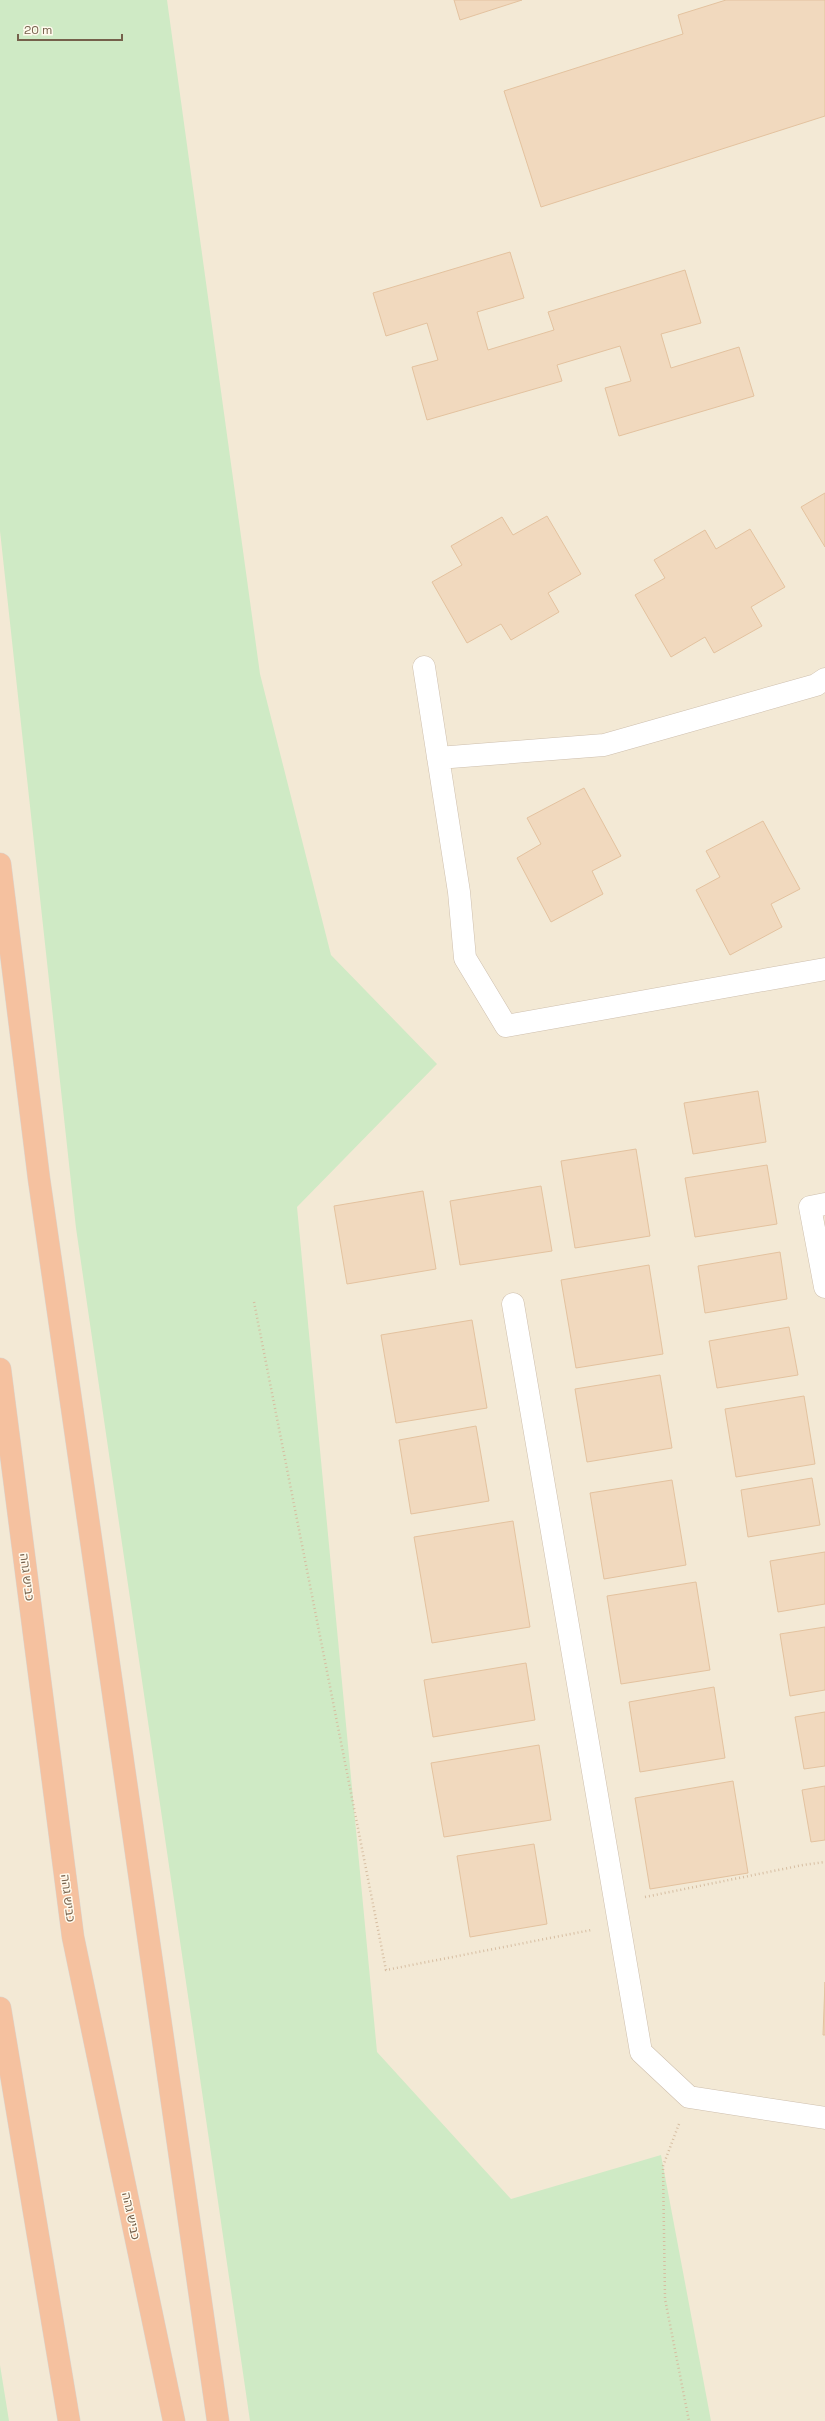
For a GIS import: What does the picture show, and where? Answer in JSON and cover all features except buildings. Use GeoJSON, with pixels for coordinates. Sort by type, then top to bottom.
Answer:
{"type":"FeatureCollection","features":[{"type":"Feature","properties":{"kind":"highway"},"geometry":{"type":"LineString","coordinates":[[0,864],[39,1179],[218,2421]]}},
{"type":"Feature","properties":{"kind":"highway","name":"כביש גהה"},"geometry":{"type":"LineString","coordinates":[[0,1369],[73,1937],[174,2421]]}},
{"type":"Feature","properties":{"kind":"highway"},"geometry":{"type":"LineString","coordinates":[[0,2008],[69,2421]]}},
{"type":"Feature","properties":{"kind":"street"},"geometry":{"type":"LineString","coordinates":[[424,667],[459,892],[465,958],[506,1026],[825,970]]}},
{"type":"Feature","properties":{"kind":"street"},"geometry":{"type":"LineString","coordinates":[[438,758],[604,745],[816,685],[825,679]]}},
{"type":"Feature","properties":{"kind":"street"},"geometry":{"type":"LineString","coordinates":[[825,1204],[810,1207],[825,1287]]}},
{"type":"Feature","properties":{"kind":"street"},"geometry":{"type":"LineString","coordinates":[[513,1304],[641,2052],[689,2097],[825,2118]]}},
{"type":"Feature","properties":{"kind":"path"},"geometry":{"type":"LineString","coordinates":[[254,1302],[386,1970],[618,1914],[772,1871],[825,1862]]}},
{"type":"Feature","properties":{"kind":"path"},"geometry":{"type":"LineString","coordinates":[[689,2097],[663,2166],[665,2299],[689,2421]]}},
{"type":"Feature","properties":{"kind":"shaded area"},"geometry":{"type":"Polygon","coordinates":[[[0,0],[825,0],[825,2421],[0,2421],[0,0]]]}},
{"type":"Feature","properties":{"kind":"green space"},"geometry":{"type":"Polygon","coordinates":[[[0,0],[167,0],[260,674],[331,955],[437,1064],[297,1207],[377,2052],[511,2199],[661,2155],[711,2421],[250,2421],[76,1228],[0,531],[0,0]]]}},
{"type":"Feature","properties":{"kind":"green space"},"geometry":{"type":"Polygon","coordinates":[[[0,2365],[9,2421],[0,2421],[0,2365]]]}}]}
